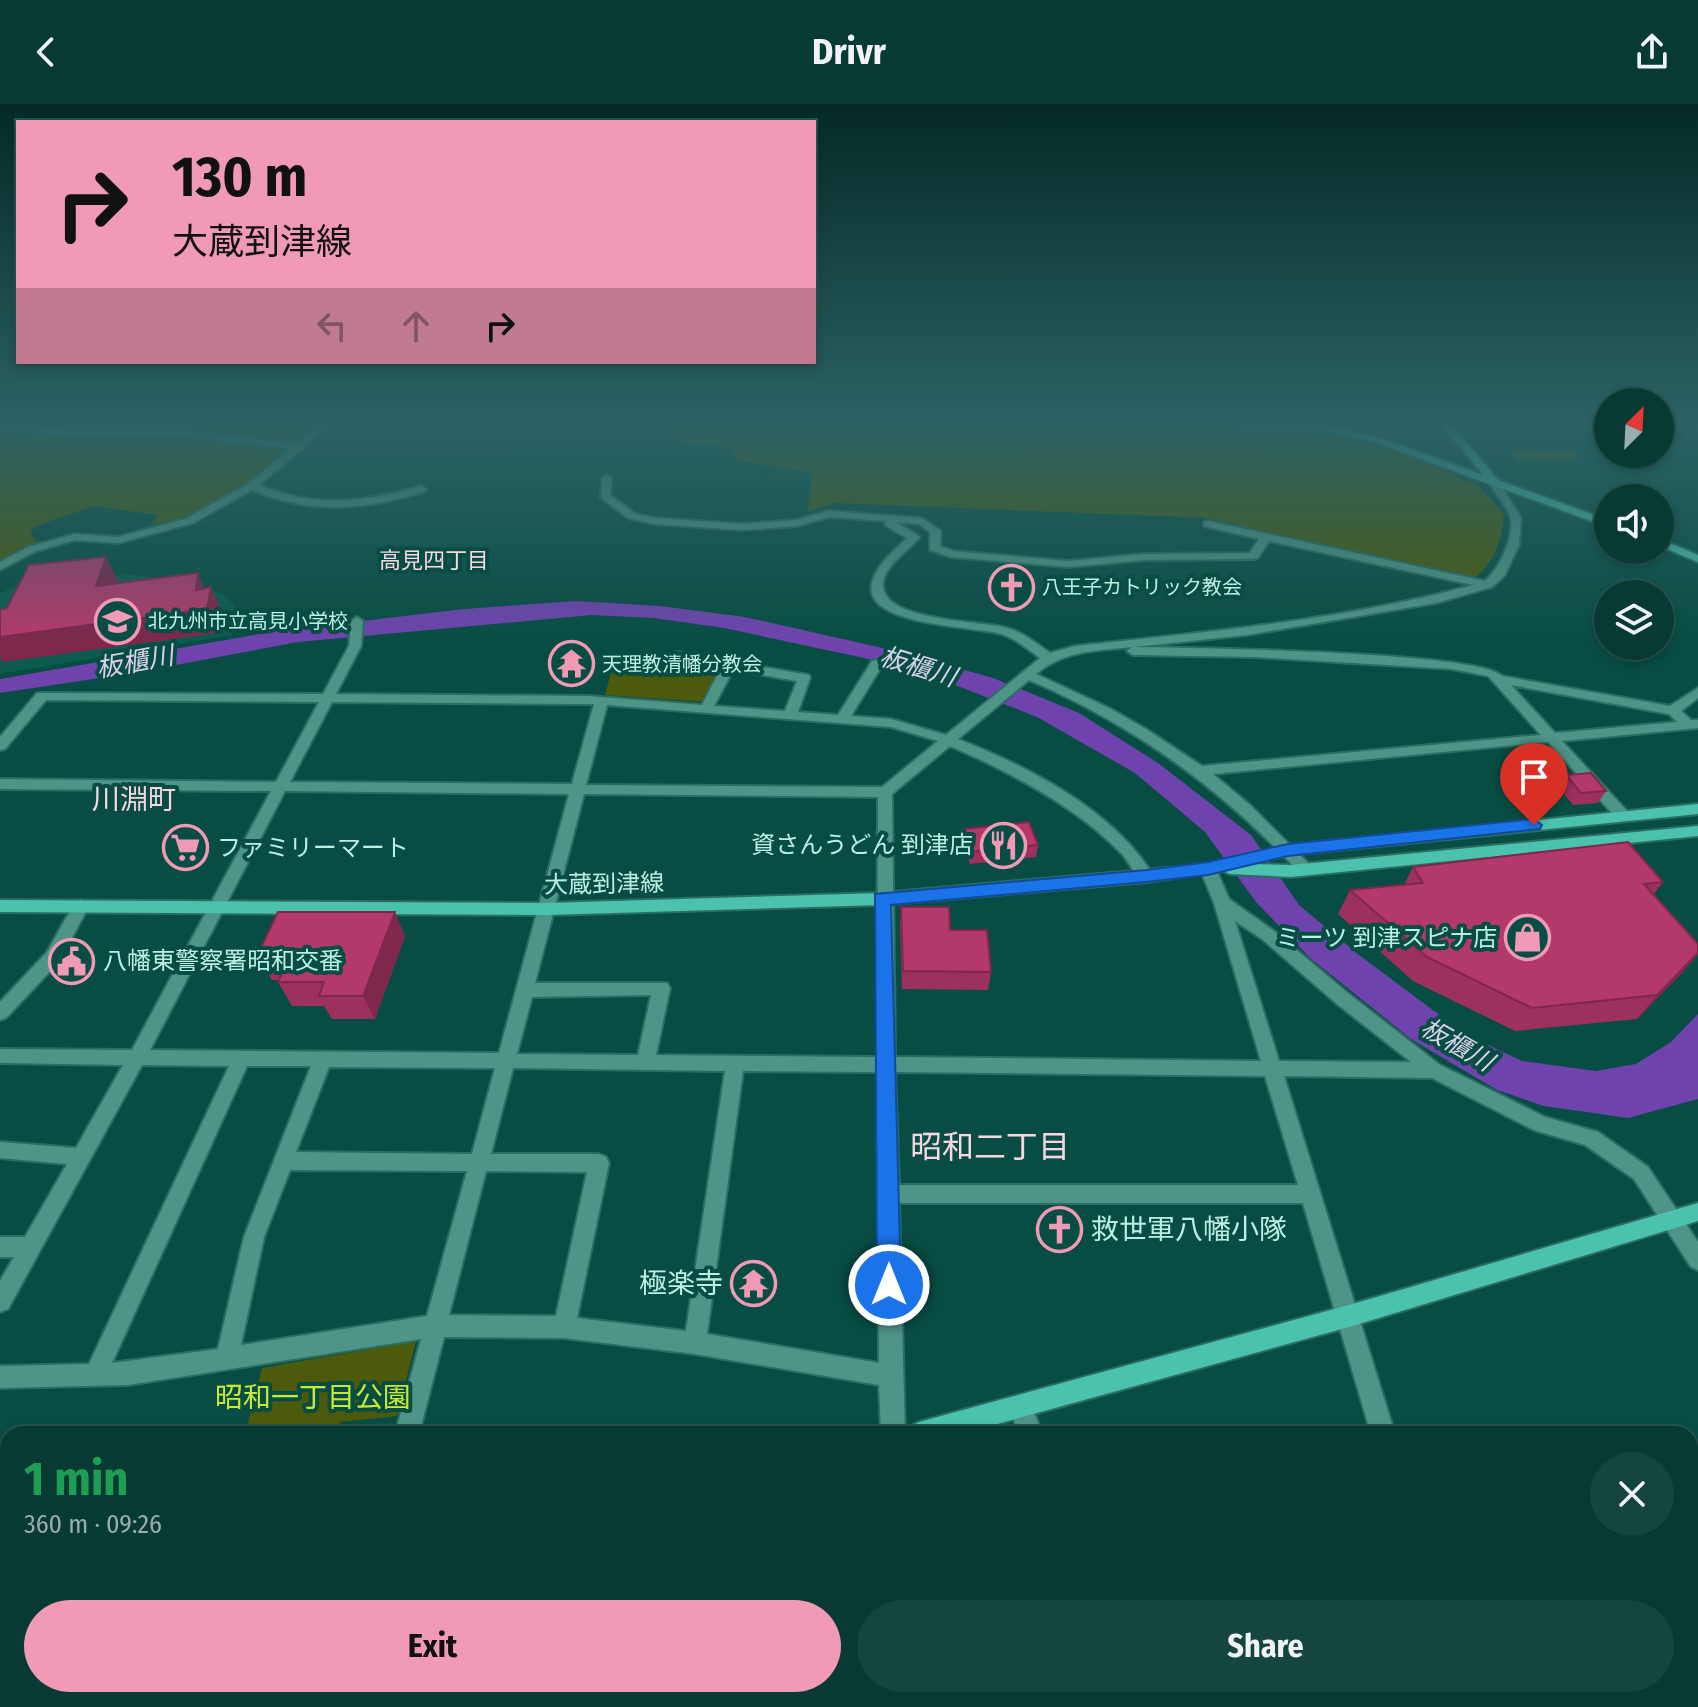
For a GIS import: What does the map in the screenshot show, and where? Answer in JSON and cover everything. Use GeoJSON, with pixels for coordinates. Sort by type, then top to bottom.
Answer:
{"type":"FeatureCollection","features":[{"type":"Feature","properties":{"kind":"main road"},"geometry":{"type":"LineString","coordinates":[[1527,495],[1594,519]]}},
{"type":"Feature","properties":{"kind":"main road"},"geometry":{"type":"LineString","coordinates":[[1674,548],[1698,559]]}},
{"type":"Feature","properties":{"kind":"main road","name":"大蔵到津線"},"geometry":{"type":"LineString","coordinates":[[1208,869],[1281,851],[1698,809]]}},
{"type":"Feature","properties":{"kind":"main road","name":"大蔵到津線"},"geometry":{"type":"LineString","coordinates":[[0,906],[547,909],[881,899],[1208,869],[1298,870],[1698,831]]}},
{"type":"Feature","properties":{"kind":"main road"},"geometry":{"type":"LineString","coordinates":[[949,1426],[1349,1316],[1698,1212]]}},
{"type":"Feature","properties":{"kind":"street"},"geometry":{"type":"LineString","coordinates":[[0,567],[32,549],[75,537],[118,540],[189,521],[236,495]]}},
{"type":"Feature","properties":{"kind":"street"},"geometry":{"type":"LineString","coordinates":[[271,495],[328,507],[379,503],[404,495]]}},
{"type":"Feature","properties":{"kind":"street"},"geometry":{"type":"LineString","coordinates":[[605,495],[632,516],[655,521],[742,527],[797,523],[829,514],[922,521],[936,531],[934,548],[939,552],[1068,564],[1144,557],[1254,556],[1265,538]]}},
{"type":"Feature","properties":{"kind":"street"},"geometry":{"type":"LineString","coordinates":[[0,784],[885,792],[1048,658],[1100,648],[1247,631],[1436,599],[1488,585],[1499,575],[1513,545],[1516,518],[1501,495]]}},
{"type":"Feature","properties":{"kind":"street"},"geometry":{"type":"LineString","coordinates":[[864,516],[907,529],[914,537],[880,574],[877,588],[881,599],[915,618],[1009,632],[1048,658]]}},
{"type":"Feature","properties":{"kind":"street"},"geometry":{"type":"LineString","coordinates":[[1208,524],[1488,585]]}},
{"type":"Feature","properties":{"kind":"street"},"geometry":{"type":"LineString","coordinates":[[0,1302],[137,1057],[355,646],[357,621]]}},
{"type":"Feature","properties":{"kind":"street"},"geometry":{"type":"LineString","coordinates":[[1100,648],[1160,654],[1254,653],[1452,665],[1492,673],[1502,680],[1623,816]]}},
{"type":"Feature","properties":{"kind":"street"},"geometry":{"type":"LineString","coordinates":[[677,656],[804,678],[791,713]]}},
{"type":"Feature","properties":{"kind":"street"},"geometry":{"type":"LineString","coordinates":[[843,718],[877,664]]}},
{"type":"Feature","properties":{"kind":"street"},"geometry":{"type":"LineString","coordinates":[[707,707],[729,665]]}},
{"type":"Feature","properties":{"kind":"street"},"geometry":{"type":"LineString","coordinates":[[1024,677],[1142,732],[1200,771],[1298,870]]}},
{"type":"Feature","properties":{"kind":"street"},"geometry":{"type":"LineString","coordinates":[[1502,680],[1673,711],[1692,724]]}},
{"type":"Feature","properties":{"kind":"street"},"geometry":{"type":"LineString","coordinates":[[1673,711],[1698,692]]}},
{"type":"Feature","properties":{"kind":"street"},"geometry":{"type":"LineString","coordinates":[[0,746],[42,696],[601,702],[843,718],[920,728],[1003,764],[1060,795],[1135,855],[1146,876]]}},
{"type":"Feature","properties":{"kind":"street"},"geometry":{"type":"LineString","coordinates":[[409,1426],[601,702]]}},
{"type":"Feature","properties":{"kind":"street"},"geometry":{"type":"LineString","coordinates":[[1200,771],[1692,724]]}},
{"type":"Feature","properties":{"kind":"street"},"geometry":{"type":"LineString","coordinates":[[885,792],[881,899],[892,1426]]}},
{"type":"Feature","properties":{"kind":"street"},"geometry":{"type":"LineString","coordinates":[[1208,869],[1222,903],[1381,1426]]}},
{"type":"Feature","properties":{"kind":"street"},"geometry":{"type":"LineString","coordinates":[[1222,903],[1268,935],[1434,1070],[1541,1124],[1591,1138],[1641,1173],[1698,1260]]}},
{"type":"Feature","properties":{"kind":"street"},"geometry":{"type":"LineString","coordinates":[[0,1013],[53,957],[81,906]]}},
{"type":"Feature","properties":{"kind":"street"},"geometry":{"type":"LineString","coordinates":[[524,990],[661,988],[646,1062]]}},
{"type":"Feature","properties":{"kind":"street"},"geometry":{"type":"LineString","coordinates":[[0,1056],[1434,1070]]}},
{"type":"Feature","properties":{"kind":"street"},"geometry":{"type":"LineString","coordinates":[[95,1376],[242,1058]]}},
{"type":"Feature","properties":{"kind":"street"},"geometry":{"type":"LineString","coordinates":[[227,1358],[254,1237],[323,1059]]}},
{"type":"Feature","properties":{"kind":"street"},"geometry":{"type":"LineString","coordinates":[[695,1343],[735,1063]]}},
{"type":"Feature","properties":{"kind":"street"},"geometry":{"type":"LineString","coordinates":[[0,1150],[80,1157]]}},
{"type":"Feature","properties":{"kind":"street"},"geometry":{"type":"LineString","coordinates":[[282,1161],[599,1163],[564,1327]]}},
{"type":"Feature","properties":{"kind":"street"},"geometry":{"type":"LineString","coordinates":[[889,1194],[1312,1194]]}},
{"type":"Feature","properties":{"kind":"street"},"geometry":{"type":"LineString","coordinates":[[0,1247],[30,1247]]}},
{"type":"Feature","properties":{"kind":"street"},"geometry":{"type":"LineString","coordinates":[[0,1377],[128,1374],[433,1326],[564,1327],[695,1343],[889,1376]]}},
{"type":"Feature","properties":{"kind":"street"},"geometry":{"type":"LineString","coordinates":[[1020,1407],[1028,1426]]}},
{"type":"Feature","properties":{"kind":"shaded area","name":"北九州市立高見小学校"},"geometry":{"type":"Polygon","coordinates":[[[128,574],[187,583],[223,594],[237,608],[232,635],[0,674],[0,594],[17,584],[128,574]]]}},
{"type":"Feature","properties":{"kind":"green space"},"geometry":{"type":"Polygon","coordinates":[[[0,495],[230,495],[201,511],[150,525],[158,515],[94,506],[36,526],[30,533],[38,544],[0,563],[0,495]]]}},
{"type":"Feature","properties":{"kind":"green space"},"geometry":{"type":"Polygon","coordinates":[[[810,495],[1487,495],[1504,514],[1499,542],[1492,558],[1474,579],[1206,518],[834,503],[808,512],[810,495]]]}},
{"type":"Feature","properties":{"kind":"green space"},"geometry":{"type":"Polygon","coordinates":[[[616,654],[721,667],[706,702],[605,695],[616,654]]]}},
{"type":"Feature","properties":{"kind":"green space","name":"昭和一丁目公園"},"geometry":{"type":"Polygon","coordinates":[[[416,1341],[397,1416],[340,1422],[339,1426],[247,1426],[262,1368],[416,1341]]]}},
{"type":"Feature","properties":{"kind":"water","name":"板櫃川"},"geometry":{"type":"Polygon","coordinates":[[[576,601],[660,606],[745,617],[900,652],[993,678],[1079,713],[1158,763],[1251,835],[1299,905],[1359,955],[1465,1034],[1522,1061],[1596,1071],[1636,1064],[1671,1042],[1698,1014],[1698,1099],[1628,1118],[1544,1106],[1497,1090],[1411,1039],[1310,958],[1256,902],[1205,832],[1135,773],[1037,717],[932,676],[878,661],[724,628],[654,618],[592,615],[298,642],[133,673],[0,693],[0,679],[277,631],[464,609],[576,601]]]}},
{"type":"Feature","properties":{"kind":"building"},"geometry":{"type":"Polygon","coordinates":[[[106,557],[96,586],[198,573],[196,590],[211,587],[207,609],[0,637],[0,610],[7,608],[29,565],[106,557]]]}},
{"type":"Feature","properties":{"kind":"building"},"geometry":{"type":"Polygon","coordinates":[[[1591,773],[1606,791],[1581,793],[1566,775],[1591,773]]]}},
{"type":"Feature","properties":{"kind":"building"},"geometry":{"type":"Polygon","coordinates":[[[1029,822],[1038,845],[971,852],[964,829],[1029,822]]]}},
{"type":"Feature","properties":{"kind":"building"},"geometry":{"type":"Polygon","coordinates":[[[1628,842],[1663,882],[1644,884],[1698,944],[1698,953],[1657,995],[1532,1008],[1427,957],[1350,890],[1423,883],[1413,867],[1628,842]]]}},
{"type":"Feature","properties":{"kind":"building"},"geometry":{"type":"Polygon","coordinates":[[[901,907],[949,907],[950,930],[987,930],[991,972],[903,971],[901,907]]]}},
{"type":"Feature","properties":{"kind":"building"},"geometry":{"type":"Polygon","coordinates":[[[278,912],[395,912],[363,996],[319,996],[324,982],[278,982],[289,957],[257,956],[278,912]]]}},
{"type":"Feature","properties":{"kind":"place","name":"八王子カトリック教会"},"geometry":{"type":"Point","coordinates":[1011,587]}},
{"type":"Feature","properties":{"kind":"place","name":"北九州市立高見小学校"},"geometry":{"type":"Point","coordinates":[117,621]}},
{"type":"Feature","properties":{"kind":"place","name":"天理教清幡分教会"},"geometry":{"type":"Point","coordinates":[571,664]}},
{"type":"Feature","properties":{"kind":"place","name":"資さんうどん 到津店"},"geometry":{"type":"Point","coordinates":[1004,845]}},
{"type":"Feature","properties":{"kind":"place","name":"ファミリーマート"},"geometry":{"type":"Point","coordinates":[186,848]}},
{"type":"Feature","properties":{"kind":"place","name":"ミーツ 到津スピナ店"},"geometry":{"type":"Point","coordinates":[1528,938]}},
{"type":"Feature","properties":{"kind":"place","name":"八幡東警察署昭和交番"},"geometry":{"type":"Point","coordinates":[72,961]}},
{"type":"Feature","properties":{"kind":"place","name":"救世軍八幡小隊"},"geometry":{"type":"Point","coordinates":[1060,1229]}},
{"type":"Feature","properties":{"kind":"place","name":"極楽寺"},"geometry":{"type":"Point","coordinates":[754,1283]}},
{"type":"Feature","properties":{"kind":"district","name":"高見四丁目"},"geometry":{"type":"Point","coordinates":[434,560]}},
{"type":"Feature","properties":{"kind":"district","name":"川淵町"},"geometry":{"type":"Point","coordinates":[134,799]}},
{"type":"Feature","properties":{"kind":"district","name":"昭和二丁目"},"geometry":{"type":"Point","coordinates":[990,1147]}},
{"type":"Feature","properties":{"kind":"route"},"geometry":{"type":"LineString","coordinates":[[889,1285],[881,899],[1208,869],[1288,850],[1534,825]]}}]}
